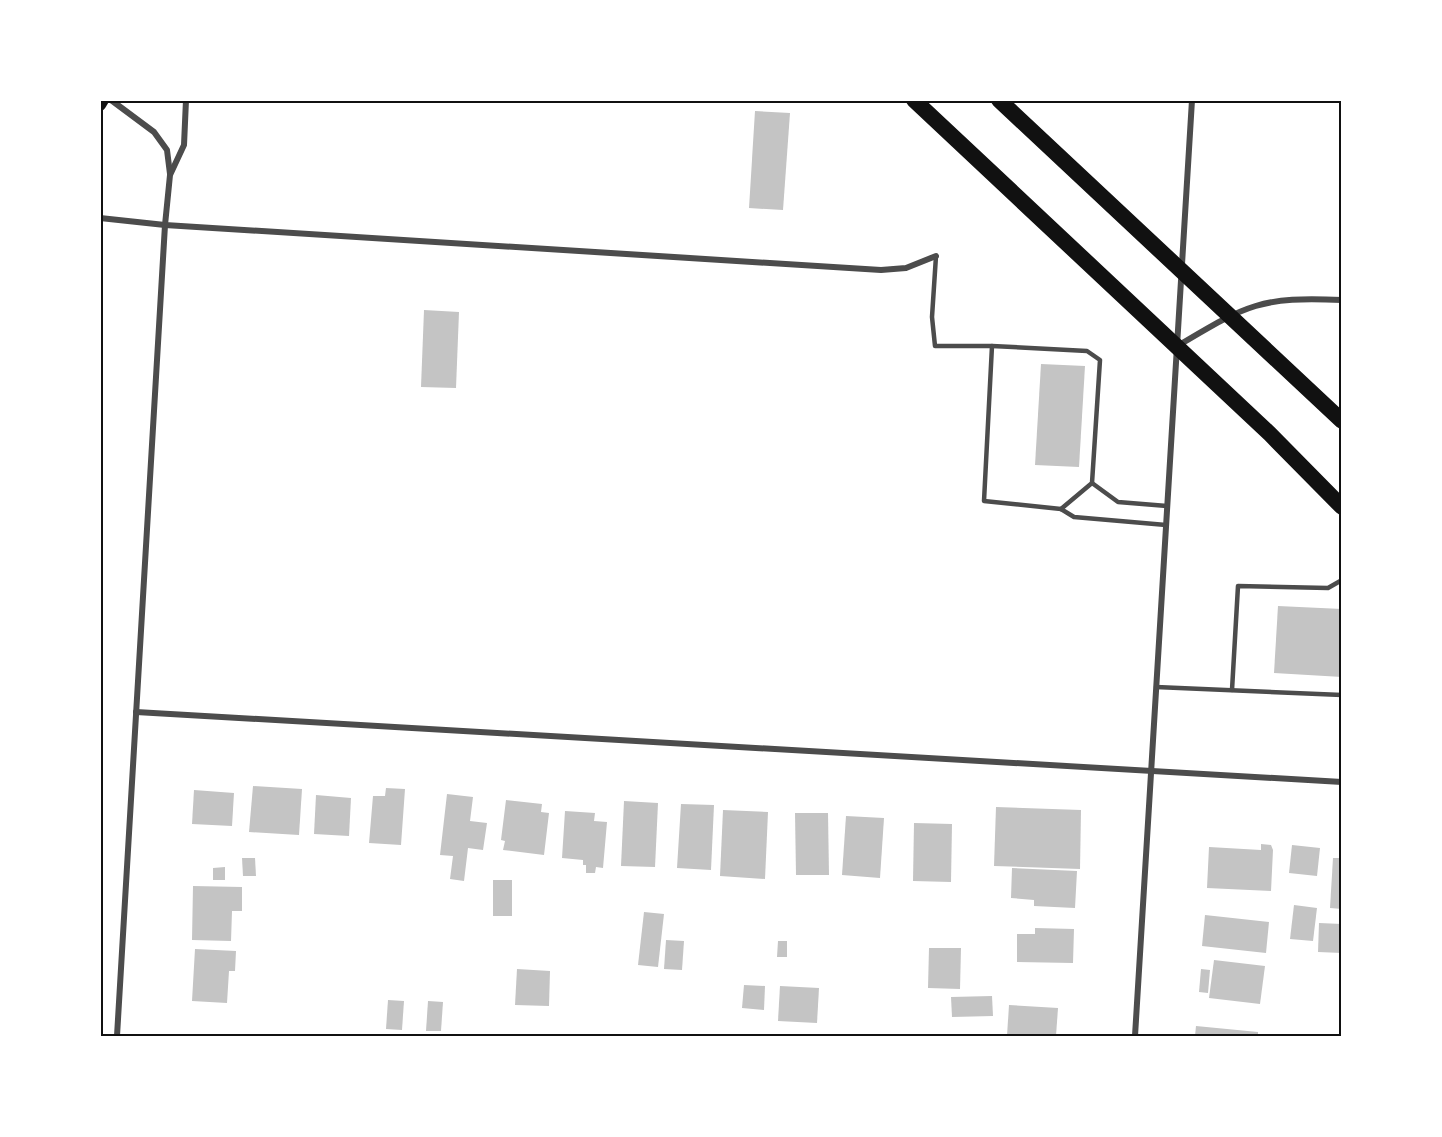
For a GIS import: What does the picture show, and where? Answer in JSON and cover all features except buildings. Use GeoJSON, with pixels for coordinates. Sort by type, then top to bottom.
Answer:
{"type":"FeatureCollection","features":[{"type":"Feature","properties":{"kind":"highway"},"geometry":{"type":"LineString","coordinates":[[914,100],[1270,434],[1341,507]]}},
{"type":"Feature","properties":{"kind":"highway"},"geometry":{"type":"LineString","coordinates":[[999,100],[1341,421]]}},
{"type":"Feature","properties":{"kind":"main road"},"geometry":{"type":"LineString","coordinates":[[100,105],[103,100]]}},
{"type":"Feature","properties":{"kind":"street"},"geometry":{"type":"LineString","coordinates":[[111,100],[154,132],[167,150],[170,175],[165,225],[117,1036]]}},
{"type":"Feature","properties":{"kind":"street"},"geometry":{"type":"LineString","coordinates":[[170,175],[184,145],[186,100]]}},
{"type":"Feature","properties":{"kind":"street"},"geometry":{"type":"LineString","coordinates":[[1135,1036],[1192,100]]}},
{"type":"Feature","properties":{"kind":"street"},"geometry":{"type":"LineString","coordinates":[[100,218],[165,225],[881,270],[906,268],[936,256]]}},
{"type":"Feature","properties":{"kind":"street"},"geometry":{"type":"LineString","coordinates":[[1177,347],[1228,315],[1274,299],[1341,300]]}},
{"type":"Feature","properties":{"kind":"street"},"geometry":{"type":"LineString","coordinates":[[136,712],[1341,782]]}},
{"type":"Feature","properties":{"kind":"lane"},"geometry":{"type":"LineString","coordinates":[[936,256],[932,317],[935,346],[992,346],[1087,351],[1100,360],[1092,483],[1061,509]]}},
{"type":"Feature","properties":{"kind":"lane"},"geometry":{"type":"LineString","coordinates":[[992,346],[984,501],[1061,509],[1074,517],[1166,525]]}},
{"type":"Feature","properties":{"kind":"lane"},"geometry":{"type":"LineString","coordinates":[[1092,483],[1118,502],[1167,506]]}},
{"type":"Feature","properties":{"kind":"lane"},"geometry":{"type":"LineString","coordinates":[[1232,690],[1238,586],[1334,587],[1341,580]]}},
{"type":"Feature","properties":{"kind":"lane"},"geometry":{"type":"LineString","coordinates":[[1156,687],[1341,695]]}}]}
